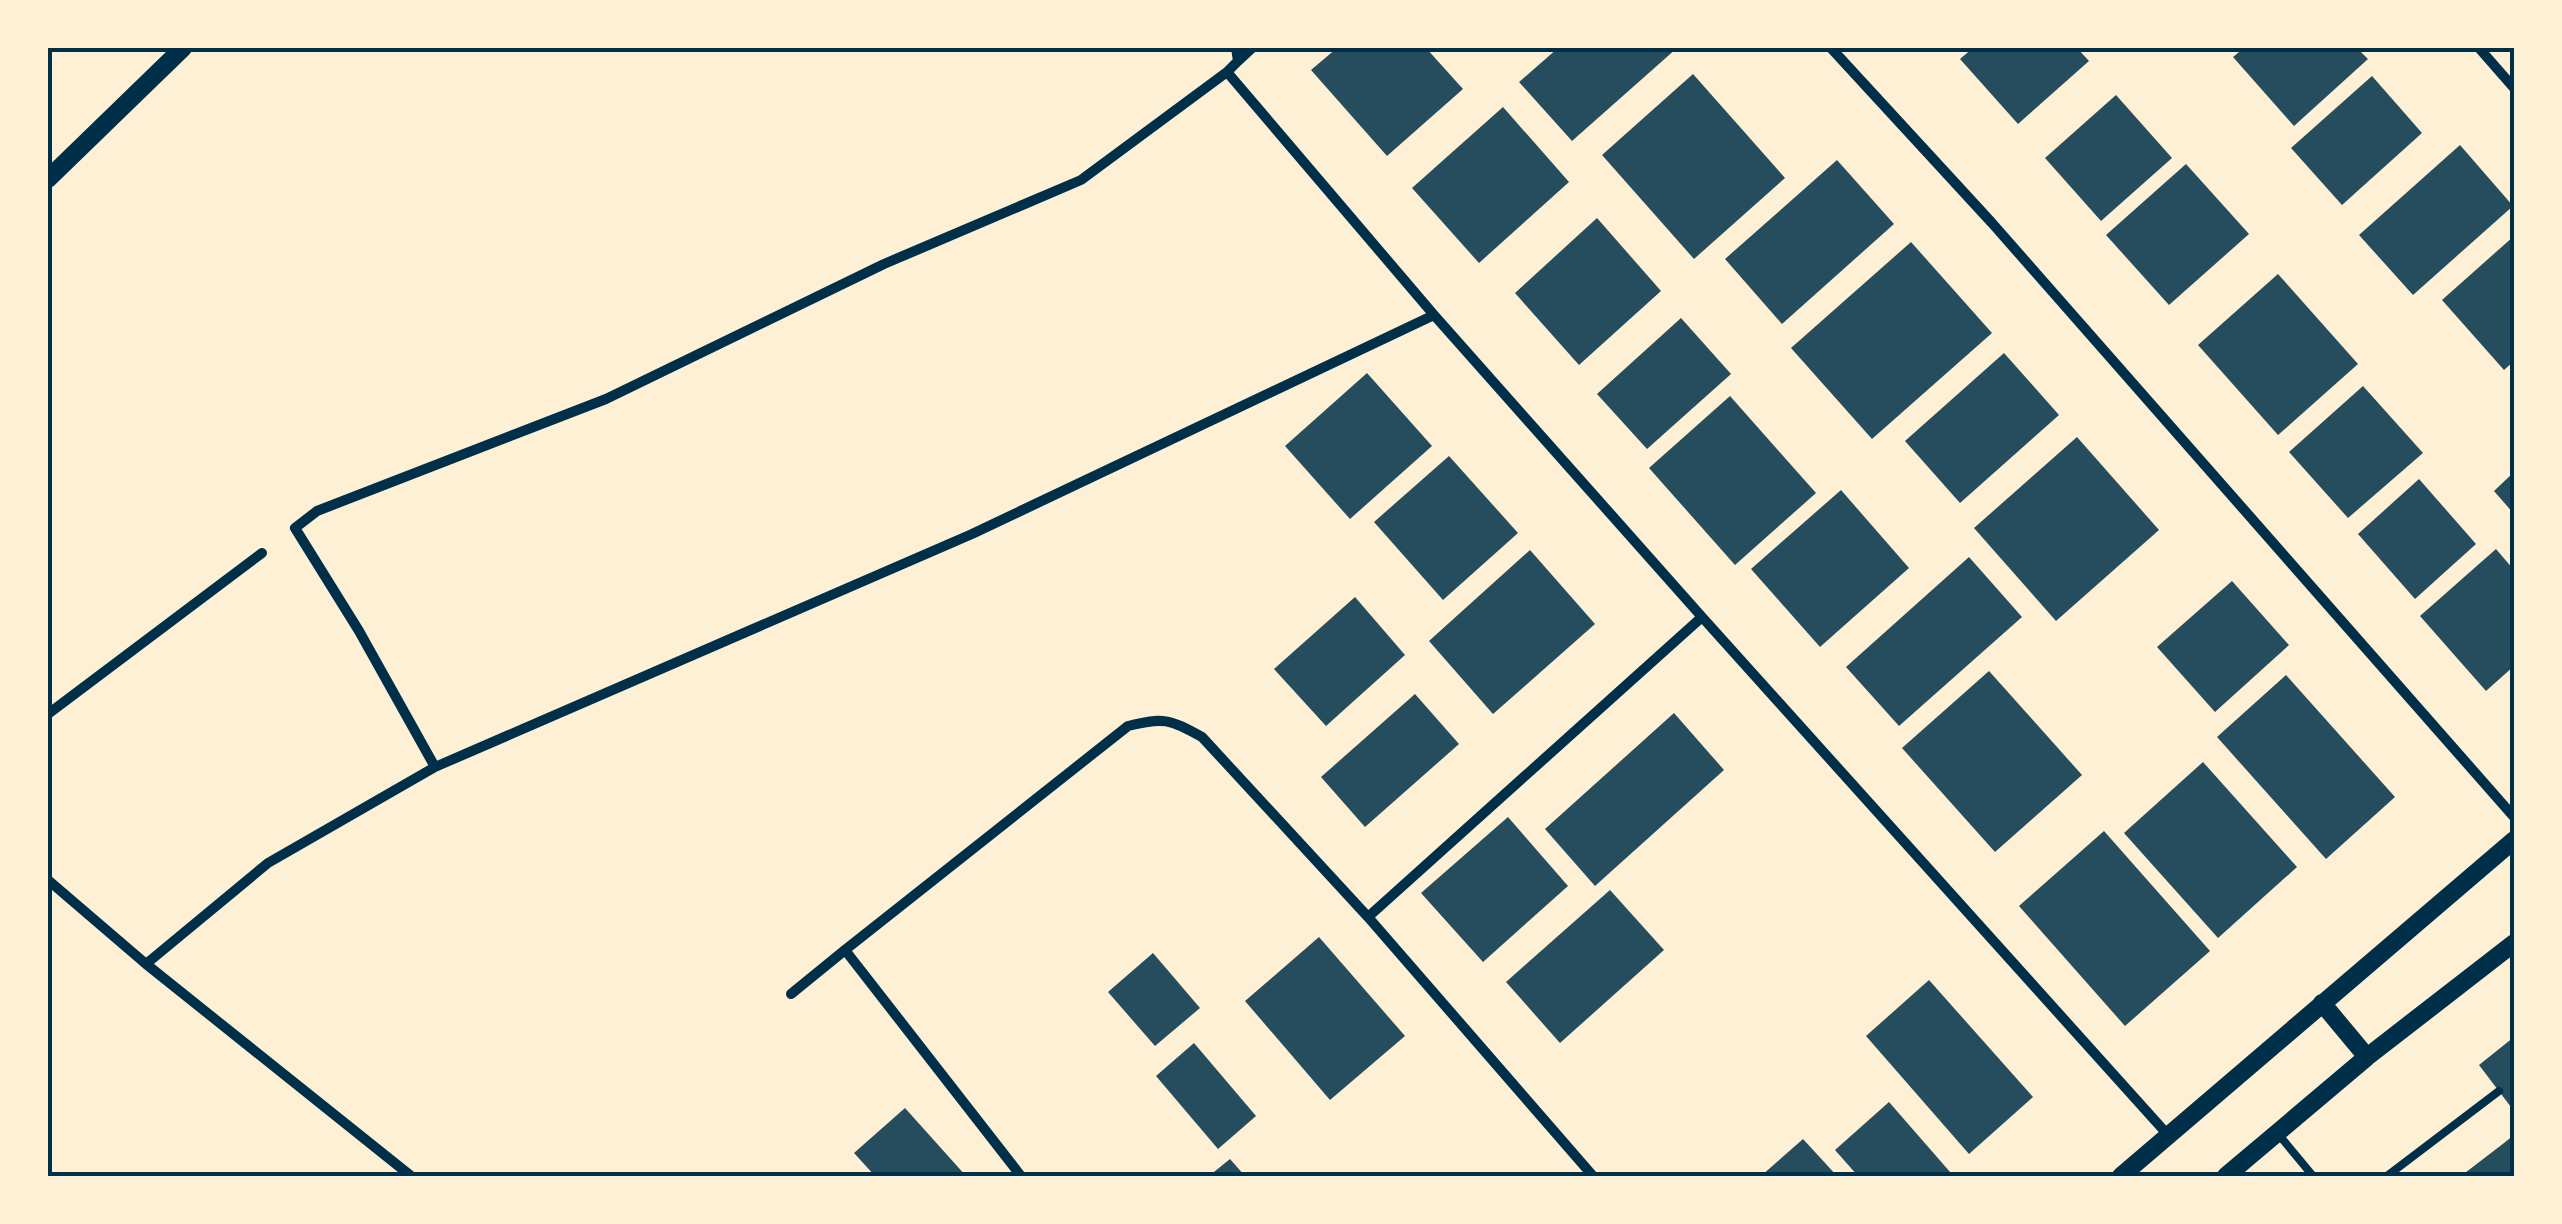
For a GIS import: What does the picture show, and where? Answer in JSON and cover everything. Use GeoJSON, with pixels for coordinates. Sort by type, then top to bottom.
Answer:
{"type":"FeatureCollection","features":[{"type":"Feature","properties":{"kind":"street"},"geometry":{"type":"LineString","coordinates":[[48,179],[183,48]]}},
{"type":"Feature","properties":{"kind":"street"},"geometry":{"type":"LineString","coordinates":[[1236,48],[1238,61]]}},
{"type":"Feature","properties":{"kind":"street"},"geometry":{"type":"LineString","coordinates":[[435,767],[295,528],[317,512],[606,400],[884,264],[1081,180],[1227,72],[1252,48]]}},
{"type":"Feature","properties":{"kind":"street"},"geometry":{"type":"LineString","coordinates":[[1831,48],[1992,223],[2514,817]]}},
{"type":"Feature","properties":{"kind":"street"},"geometry":{"type":"LineString","coordinates":[[2479,48],[2514,88]]}},
{"type":"Feature","properties":{"kind":"street"},"geometry":{"type":"LineString","coordinates":[[1227,72],[1434,315],[2168,1136]]}},
{"type":"Feature","properties":{"kind":"street"},"geometry":{"type":"LineString","coordinates":[[146,964],[268,863],[435,767],[972,534],[1434,315]]}},
{"type":"Feature","properties":{"kind":"street"},"geometry":{"type":"LineString","coordinates":[[48,714],[262,553]]}},
{"type":"Feature","properties":{"kind":"street"},"geometry":{"type":"LineString","coordinates":[[1368,917],[1702,618]]}},
{"type":"Feature","properties":{"kind":"street"},"geometry":{"type":"LineString","coordinates":[[791,994],[1128,726],[1156,719],[1202,737],[1368,917],[1594,1176]]}},
{"type":"Feature","properties":{"kind":"street"},"geometry":{"type":"LineString","coordinates":[[2121,1176],[2514,840]]}},
{"type":"Feature","properties":{"kind":"street"},"geometry":{"type":"LineString","coordinates":[[48,880],[146,964],[411,1176]]}},
{"type":"Feature","properties":{"kind":"street"},"geometry":{"type":"LineString","coordinates":[[2226,1176],[2367,1057],[2514,944]]}},
{"type":"Feature","properties":{"kind":"street"},"geometry":{"type":"LineString","coordinates":[[845,950],[1020,1176]]}},
{"type":"Feature","properties":{"kind":"street"},"geometry":{"type":"LineString","coordinates":[[2322,1003],[2367,1057]]}},
{"type":"Feature","properties":{"kind":"lane"},"geometry":{"type":"LineString","coordinates":[[2387,1176],[2499,1090]]}},
{"type":"Feature","properties":{"kind":"lane"},"geometry":{"type":"LineString","coordinates":[[2277,1132],[2313,1176]]}},
{"type":"Feature","properties":{"kind":"building"},"geometry":{"type":"Polygon","coordinates":[[[1337,48],[1426,48],[1463,89],[1387,156],[1311,70],[1337,48]]]}},
{"type":"Feature","properties":{"kind":"building"},"geometry":{"type":"Polygon","coordinates":[[[1558,48],[1677,48],[1572,141],[1519,82],[1558,48]]]}},
{"type":"Feature","properties":{"kind":"building"},"geometry":{"type":"Polygon","coordinates":[[[1973,48],[2077,48],[2089,61],[2018,124],[1960,59],[1973,48]]]}},
{"type":"Feature","properties":{"kind":"building"},"geometry":{"type":"Polygon","coordinates":[[[2244,48],[2357,48],[2368,59],[2294,126],[2233,57],[2244,48]]]}},
{"type":"Feature","properties":{"kind":"building"},"geometry":{"type":"Polygon","coordinates":[[[1693,74],[1785,178],[1694,259],[1602,155],[1693,74]]]}},
{"type":"Feature","properties":{"kind":"building"},"geometry":{"type":"Polygon","coordinates":[[[2372,76],[2422,133],[2342,205],[2291,148],[2372,76]]]}},
{"type":"Feature","properties":{"kind":"building"},"geometry":{"type":"Polygon","coordinates":[[[2116,95],[2172,158],[2101,221],[2045,158],[2116,95]]]}},
{"type":"Feature","properties":{"kind":"building"},"geometry":{"type":"Polygon","coordinates":[[[1503,107],[1569,182],[1479,263],[1412,188],[1503,107]]]}},
{"type":"Feature","properties":{"kind":"building"},"geometry":{"type":"Polygon","coordinates":[[[2460,145],[2513,206],[2413,295],[2359,235],[2460,145]]]}},
{"type":"Feature","properties":{"kind":"building"},"geometry":{"type":"Polygon","coordinates":[[[1837,160],[1894,224],[1782,324],[1725,259],[1837,160]]]}},
{"type":"Feature","properties":{"kind":"building"},"geometry":{"type":"Polygon","coordinates":[[[2186,164],[2249,234],[2169,305],[2106,235],[2186,164]]]}},
{"type":"Feature","properties":{"kind":"building"},"geometry":{"type":"Polygon","coordinates":[[[1597,218],[1661,291],[1579,365],[1515,293],[1597,218]]]}},
{"type":"Feature","properties":{"kind":"building"},"geometry":{"type":"Polygon","coordinates":[[[2514,236],[2514,361],[2504,370],[2442,300],[2514,236]]]}},
{"type":"Feature","properties":{"kind":"building"},"geometry":{"type":"Polygon","coordinates":[[[1911,242],[1992,333],[1872,439],[1791,348],[1911,242]]]}},
{"type":"Feature","properties":{"kind":"building"},"geometry":{"type":"Polygon","coordinates":[[[2278,274],[2358,364],[2278,435],[2198,345],[2278,274]]]}},
{"type":"Feature","properties":{"kind":"building"},"geometry":{"type":"Polygon","coordinates":[[[1681,318],[1731,374],[1647,449],[1597,394],[1681,318]]]}},
{"type":"Feature","properties":{"kind":"building"},"geometry":{"type":"Polygon","coordinates":[[[2004,353],[2059,415],[1960,503],[1905,441],[2004,353]]]}},
{"type":"Feature","properties":{"kind":"building"},"geometry":{"type":"Polygon","coordinates":[[[1367,373],[1432,446],[1350,519],[1285,446],[1367,373]]]}},
{"type":"Feature","properties":{"kind":"building"},"geometry":{"type":"Polygon","coordinates":[[[2363,386],[2423,453],[2348,518],[2289,452],[2363,386]]]}},
{"type":"Feature","properties":{"kind":"building"},"geometry":{"type":"Polygon","coordinates":[[[1730,396],[1816,493],[1735,565],[1649,468],[1730,396]]]}},
{"type":"Feature","properties":{"kind":"building"},"geometry":{"type":"Polygon","coordinates":[[[2077,437],[2159,530],[2056,621],[1974,528],[2077,437]]]}},
{"type":"Feature","properties":{"kind":"building"},"geometry":{"type":"Polygon","coordinates":[[[1449,456],[1518,533],[1443,600],[1374,522],[1449,456]]]}},
{"type":"Feature","properties":{"kind":"building"},"geometry":{"type":"Polygon","coordinates":[[[2514,472],[2514,514],[2494,491],[2514,472]]]}},
{"type":"Feature","properties":{"kind":"building"},"geometry":{"type":"Polygon","coordinates":[[[2419,479],[2476,544],[2415,599],[2358,534],[2419,479]]]}},
{"type":"Feature","properties":{"kind":"building"},"geometry":{"type":"Polygon","coordinates":[[[1841,490],[1909,568],[1820,647],[1751,569],[1841,490]]]}},
{"type":"Feature","properties":{"kind":"building"},"geometry":{"type":"Polygon","coordinates":[[[2496,549],[2514,570],[2514,666],[2486,691],[2420,616],[2496,549]]]}},
{"type":"Feature","properties":{"kind":"building"},"geometry":{"type":"Polygon","coordinates":[[[1530,550],[1595,624],[1493,714],[1429,641],[1530,550]]]}},
{"type":"Feature","properties":{"kind":"building"},"geometry":{"type":"Polygon","coordinates":[[[1969,557],[2022,617],[1899,726],[1846,667],[1969,557]]]}},
{"type":"Feature","properties":{"kind":"building"},"geometry":{"type":"Polygon","coordinates":[[[2232,581],[2289,645],[2215,712],[2157,647],[2232,581]]]}},
{"type":"Feature","properties":{"kind":"building"},"geometry":{"type":"Polygon","coordinates":[[[1355,597],[1405,655],[1326,726],[1274,669],[1355,597]]]}},
{"type":"Feature","properties":{"kind":"building"},"geometry":{"type":"Polygon","coordinates":[[[1989,671],[2082,775],[1995,852],[1902,748],[1989,671]]]}},
{"type":"Feature","properties":{"kind":"building"},"geometry":{"type":"Polygon","coordinates":[[[2286,675],[2395,797],[2326,859],[2217,737],[2286,675]]]}},
{"type":"Feature","properties":{"kind":"building"},"geometry":{"type":"Polygon","coordinates":[[[1415,694],[1459,744],[1365,827],[1321,777],[1415,694]]]}},
{"type":"Feature","properties":{"kind":"building"},"geometry":{"type":"Polygon","coordinates":[[[1674,713],[1724,770],[1595,886],[1545,829],[1674,713]]]}},
{"type":"Feature","properties":{"kind":"building"},"geometry":{"type":"Polygon","coordinates":[[[2203,762],[2297,867],[2218,938],[2124,833],[2203,762]]]}},
{"type":"Feature","properties":{"kind":"building"},"geometry":{"type":"Polygon","coordinates":[[[1508,817],[1568,886],[1483,962],[1421,893],[1508,817]]]}},
{"type":"Feature","properties":{"kind":"building"},"geometry":{"type":"Polygon","coordinates":[[[2104,831],[2210,951],[2125,1026],[2019,906],[2104,831]]]}},
{"type":"Feature","properties":{"kind":"building"},"geometry":{"type":"Polygon","coordinates":[[[1610,890],[1664,950],[1560,1043],[1506,982],[1610,890]]]}},
{"type":"Feature","properties":{"kind":"building"},"geometry":{"type":"Polygon","coordinates":[[[1319,937],[1405,1036],[1330,1100],[1245,1001],[1319,937]]]}},
{"type":"Feature","properties":{"kind":"building"},"geometry":{"type":"Polygon","coordinates":[[[1153,953],[1200,1008],[1155,1046],[1108,992],[1153,953]]]}},
{"type":"Feature","properties":{"kind":"building"},"geometry":{"type":"Polygon","coordinates":[[[1929,980],[2033,1097],[1969,1154],[1866,1036],[1929,980]]]}},
{"type":"Feature","properties":{"kind":"building"},"geometry":{"type":"Polygon","coordinates":[[[2514,1037],[2514,1111],[2479,1065],[2514,1037]]]}},
{"type":"Feature","properties":{"kind":"building"},"geometry":{"type":"Polygon","coordinates":[[[1194,1043],[1256,1116],[1218,1149],[1156,1076],[1194,1043]]]}},
{"type":"Feature","properties":{"kind":"building"},"geometry":{"type":"Polygon","coordinates":[[[1889,1102],[1950,1172],[1944,1176],[1858,1176],[1835,1150],[1889,1102]]]}},
{"type":"Feature","properties":{"kind":"building"},"geometry":{"type":"Polygon","coordinates":[[[905,1108],[966,1176],[875,1176],[854,1153],[905,1108]]]}},
{"type":"Feature","properties":{"kind":"building"},"geometry":{"type":"Polygon","coordinates":[[[2514,1135],[2514,1176],[2461,1176],[2504,1143],[2514,1135]]]}},
{"type":"Feature","properties":{"kind":"building"},"geometry":{"type":"Polygon","coordinates":[[[1803,1139],[1837,1176],[1761,1176],[1803,1139]]]}},
{"type":"Feature","properties":{"kind":"building"},"geometry":{"type":"Polygon","coordinates":[[[1230,1159],[1245,1176],[1209,1176],[1230,1159]]]}}]}
